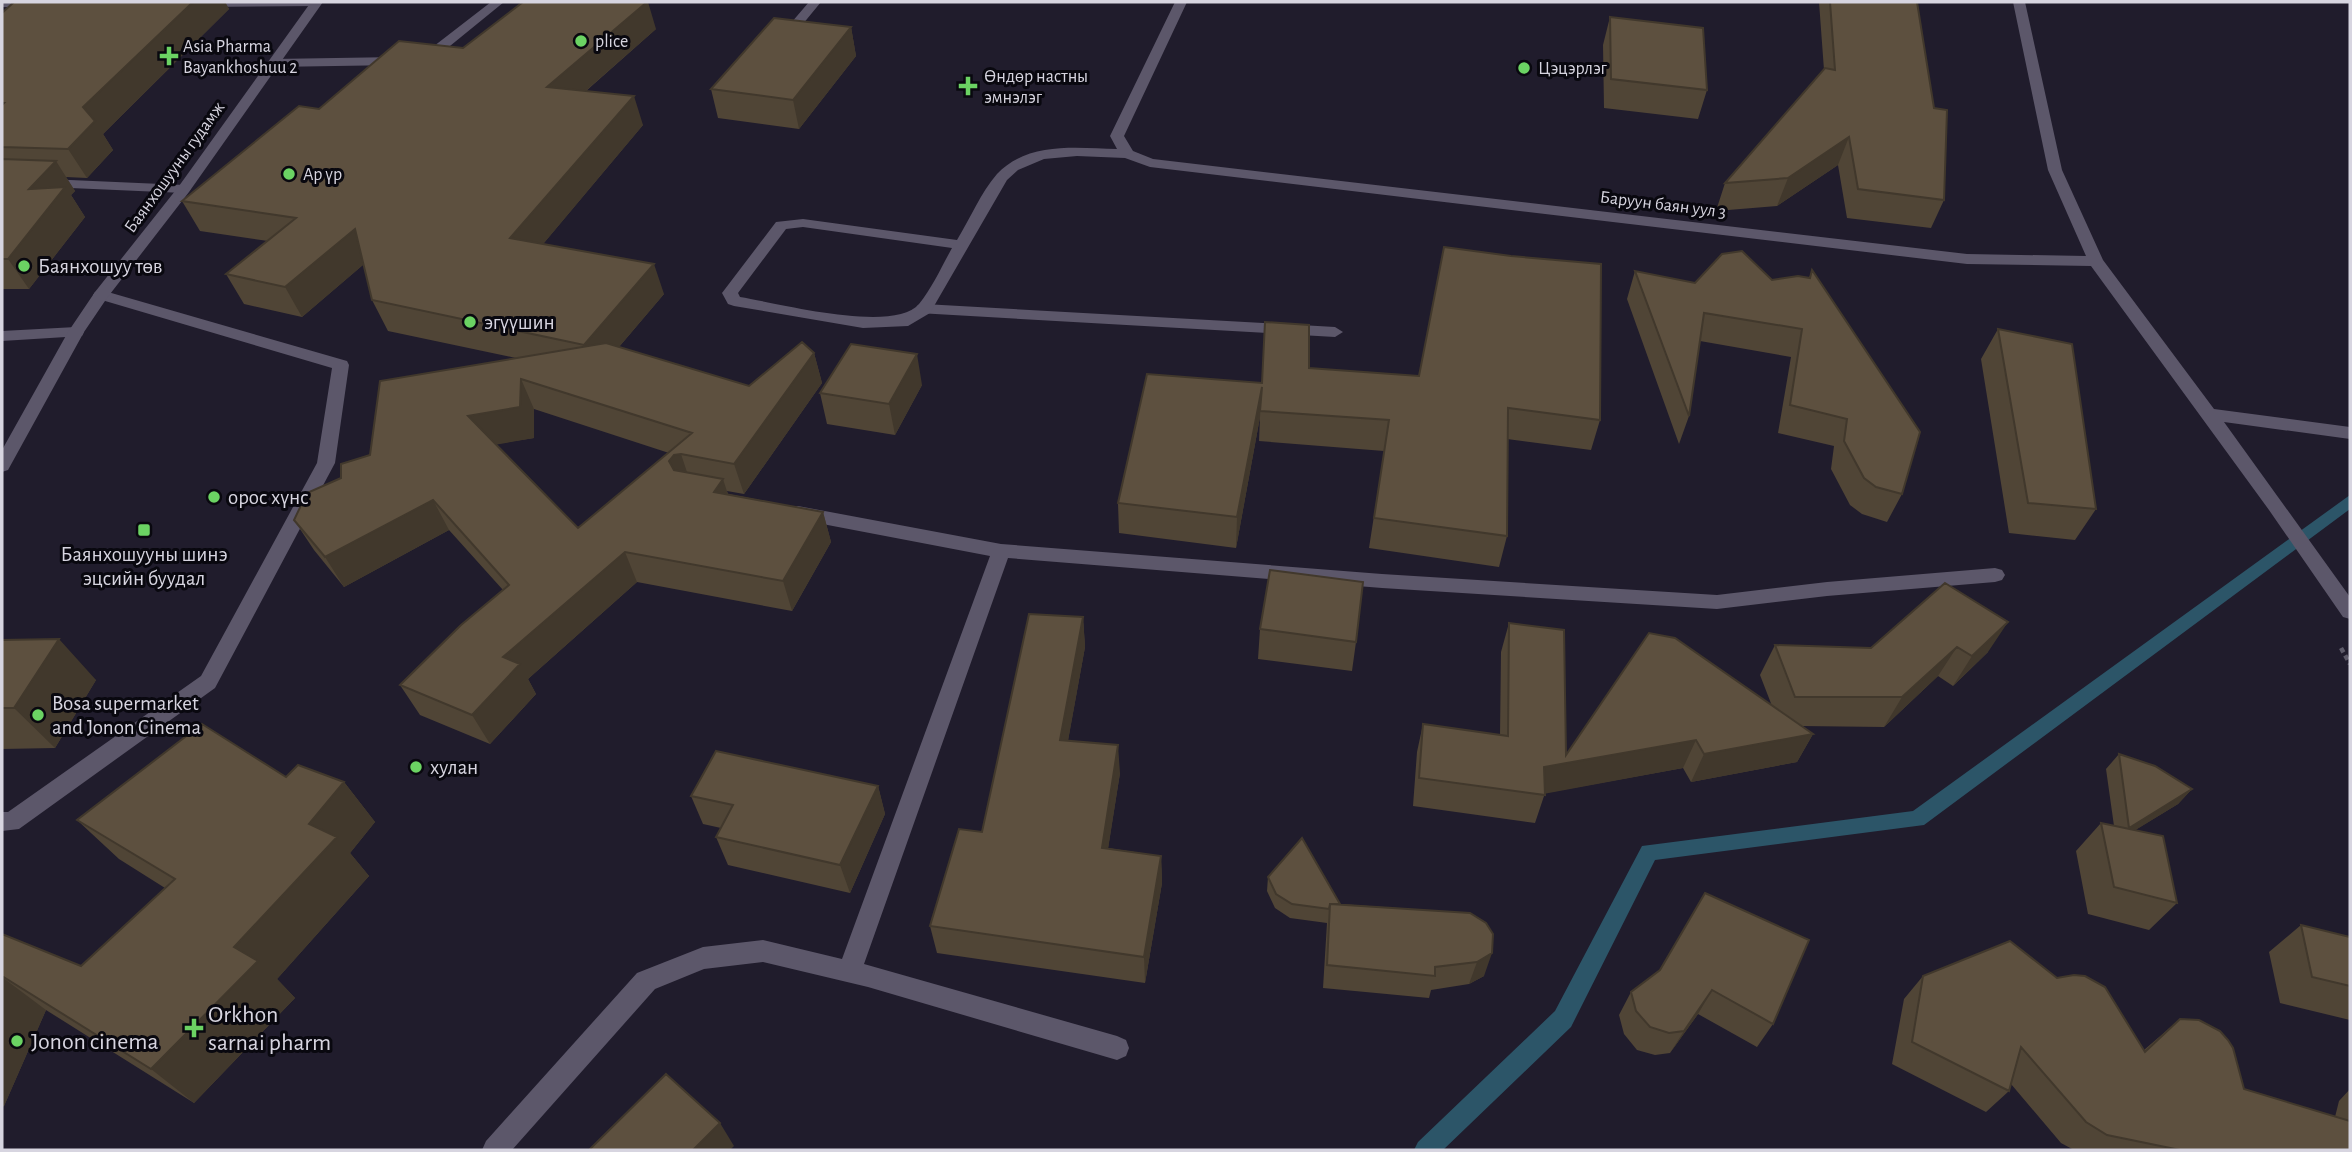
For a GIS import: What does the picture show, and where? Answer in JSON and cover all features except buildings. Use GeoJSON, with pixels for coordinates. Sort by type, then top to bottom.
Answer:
{"type":"FeatureCollection","features":[{"type":"Feature","properties":{"kind":"street"},"geometry":{"type":"LineString","coordinates":[[183,3],[317,2]]}},
{"type":"Feature","properties":{"kind":"street","name":"Баянхошууны гудамж"},"geometry":{"type":"LineString","coordinates":[[2,466],[76,332],[101,295],[184,189],[317,2]]}},
{"type":"Feature","properties":{"kind":"street"},"geometry":{"type":"LineString","coordinates":[[273,63],[398,61],[429,56],[498,2]]}},
{"type":"Feature","properties":{"kind":"street"},"geometry":{"type":"LineString","coordinates":[[789,33],[815,2]]}},
{"type":"Feature","properties":{"kind":"street"},"geometry":{"type":"LineString","coordinates":[[1127,154],[1116,136],[1181,2]]}},
{"type":"Feature","properties":{"kind":"street"},"geometry":{"type":"LineString","coordinates":[[2019,2],[2055,170],[2096,261],[2276,505],[2350,612]]}},
{"type":"Feature","properties":{"kind":"street"},"geometry":{"type":"LineString","coordinates":[[2,3],[52,4]]}},
{"type":"Feature","properties":{"kind":"street"},"geometry":{"type":"LineString","coordinates":[[962,244],[803,223],[781,225],[730,293],[734,301],[863,323],[902,323],[924,309],[1011,166],[1037,154],[1127,154]]}},
{"type":"Feature","properties":{"kind":"street","name":"Баруун баян уул 3"},"geometry":{"type":"LineString","coordinates":[[1127,154],[1150,163],[1967,259],[2096,261]]}},
{"type":"Feature","properties":{"kind":"street"},"geometry":{"type":"LineString","coordinates":[[2,181],[184,189]]}},
{"type":"Feature","properties":{"kind":"street"},"geometry":{"type":"LineString","coordinates":[[2,821],[11,822],[208,682],[326,463],[341,365],[101,295]]}},
{"type":"Feature","properties":{"kind":"street"},"geometry":{"type":"LineString","coordinates":[[924,309],[1335,332]]}},
{"type":"Feature","properties":{"kind":"street"},"geometry":{"type":"LineString","coordinates":[[2,337],[76,332]]}},
{"type":"Feature","properties":{"kind":"street"},"geometry":{"type":"LineString","coordinates":[[2207,414],[2350,433]]}},
{"type":"Feature","properties":{"kind":"street"},"geometry":{"type":"LineString","coordinates":[[786,511],[1002,551],[1382,581],[1717,602],[1827,589],[1995,575]]}},
{"type":"Feature","properties":{"kind":"street"},"geometry":{"type":"LineString","coordinates":[[850,971],[1002,551]]}},
{"type":"Feature","properties":{"kind":"street"},"geometry":{"type":"LineString","coordinates":[[495,1150],[646,981],[703,958],[763,951],[850,971],[1117,1048]]}},
{"type":"Feature","properties":{"kind":"waterway"},"geometry":{"type":"LineString","coordinates":[[1426,1150],[1563,1019],[1649,852],[1917,819],[2350,501]]}},
{"type":"Feature","properties":{"kind":"place","name":"plice"},"geometry":{"type":"Point","coordinates":[581,41]}},
{"type":"Feature","properties":{"kind":"place","name":"Asia Pharma Bayankhoshuu 2"},"geometry":{"type":"Point","coordinates":[169,56]}},
{"type":"Feature","properties":{"kind":"place","name":"Цэцэрлэг"},"geometry":{"type":"Point","coordinates":[1524,68]}},
{"type":"Feature","properties":{"kind":"place","name":"Өндөр настны эмнэлэг"},"geometry":{"type":"Point","coordinates":[968,86]}},
{"type":"Feature","properties":{"kind":"place","name":"Ар үр"},"geometry":{"type":"Point","coordinates":[289,174]}},
{"type":"Feature","properties":{"kind":"place","name":"Баянхошуу төв"},"geometry":{"type":"Point","coordinates":[24,266]}},
{"type":"Feature","properties":{"kind":"place","name":"эгүүшин"},"geometry":{"type":"Point","coordinates":[470,322]}},
{"type":"Feature","properties":{"kind":"place","name":"орос хүнс"},"geometry":{"type":"Point","coordinates":[214,497]}},
{"type":"Feature","properties":{"kind":"place","name":"Баянхошууны шинэ эцсийн буудал"},"geometry":{"type":"Point","coordinates":[144,530]}},
{"type":"Feature","properties":{"kind":"place","name":"Bosa supermarket and Jonon Cinema"},"geometry":{"type":"Point","coordinates":[38,715]}},
{"type":"Feature","properties":{"kind":"place","name":"хулан"},"geometry":{"type":"Point","coordinates":[416,767]}},
{"type":"Feature","properties":{"kind":"place","name":"Orkhon sarnai pharm"},"geometry":{"type":"Point","coordinates":[194,1028]}},
{"type":"Feature","properties":{"kind":"place","name":"Jonon cinema"},"geometry":{"type":"Point","coordinates":[17,1041]}}]}
